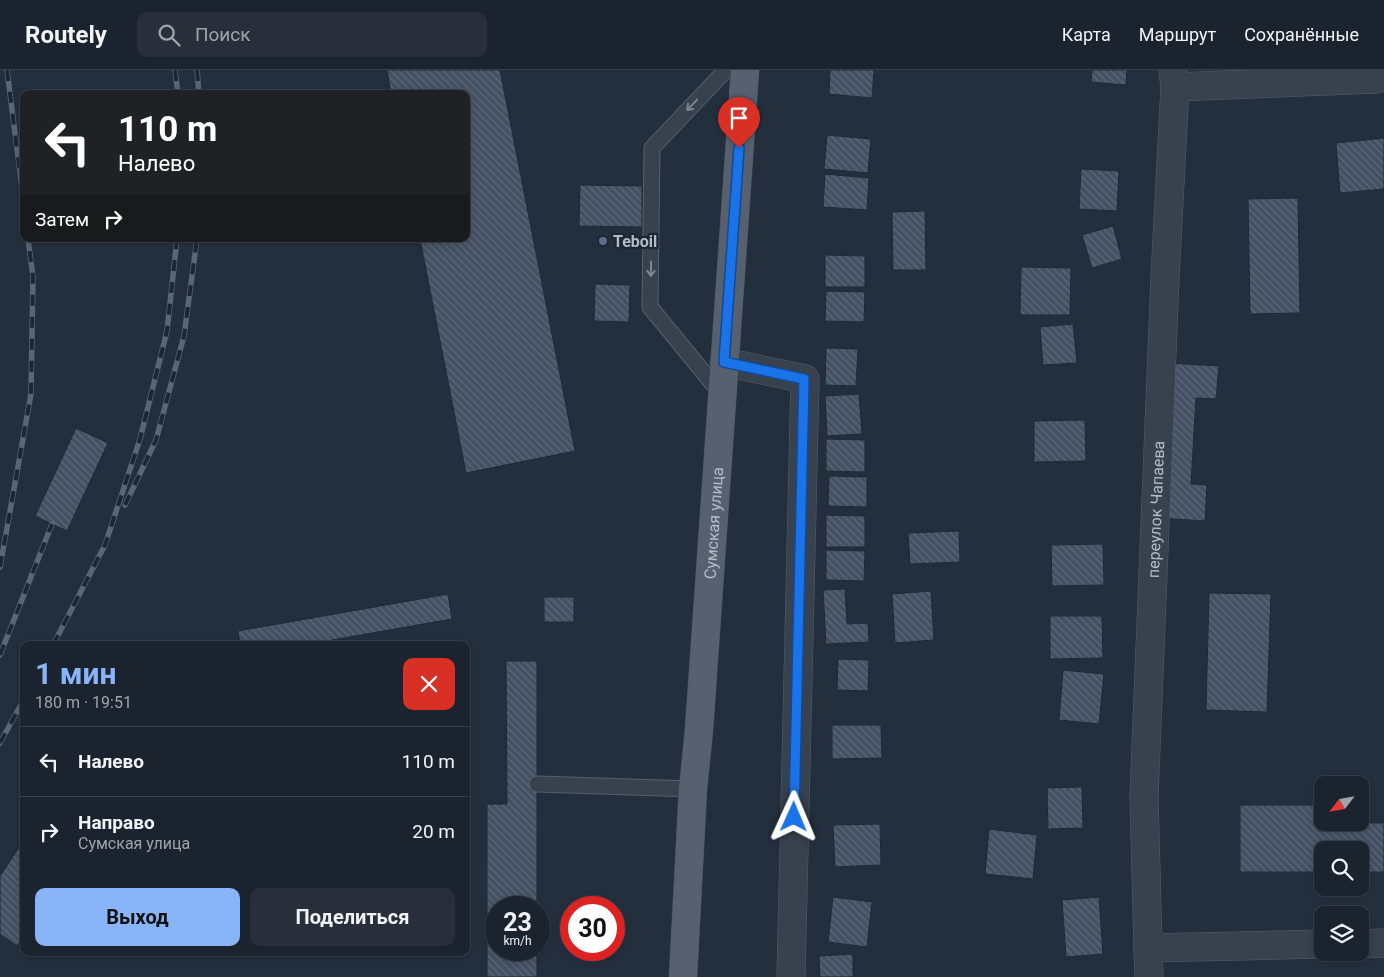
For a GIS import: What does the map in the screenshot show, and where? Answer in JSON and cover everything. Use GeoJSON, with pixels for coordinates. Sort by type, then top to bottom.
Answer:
{"type":"FeatureCollection","features":[{"type":"Feature","properties":{"kind":"main road","name":"Сумская улица"},"geometry":{"type":"LineString","coordinates":[[683,977],[693,789],[699,730],[745,70]]}},
{"type":"Feature","properties":{"kind":"street"},"geometry":{"type":"LineString","coordinates":[[1174,78],[1377,79],[1384,76]]}},
{"type":"Feature","properties":{"kind":"street","name":"переулок Чапаева"},"geometry":{"type":"LineString","coordinates":[[1149,977],[1144,796],[1164,278],[1174,78]]}},
{"type":"Feature","properties":{"kind":"street"},"geometry":{"type":"LineString","coordinates":[[724,362],[804,379],[791,977]]}},
{"type":"Feature","properties":{"kind":"street"},"geometry":{"type":"LineString","coordinates":[[1369,944],[1384,943]]}},
{"type":"Feature","properties":{"kind":"street"},"geometry":{"type":"LineString","coordinates":[[1148,948],[1314,944]]}},
{"type":"Feature","properties":{"kind":"lane"},"geometry":{"type":"LineString","coordinates":[[722,395],[650,307],[652,148],[726,70]]}},
{"type":"Feature","properties":{"kind":"lane"},"geometry":{"type":"LineString","coordinates":[[537,784],[693,789]]}},
{"type":"Feature","properties":{"kind":"building"},"geometry":{"type":"Polygon","coordinates":[[[387,70],[500,70],[575,451],[466,473],[421,242],[470,242],[470,90],[390,90],[387,70]]]}},
{"type":"Feature","properties":{"kind":"building"},"geometry":{"type":"Polygon","coordinates":[[[830,70],[874,70],[872,98],[829,94],[830,70]]]}},
{"type":"Feature","properties":{"kind":"building"},"geometry":{"type":"Polygon","coordinates":[[[1092,70],[1127,70],[1126,85],[1091,82],[1092,70]]]}},
{"type":"Feature","properties":{"kind":"building"},"geometry":{"type":"Polygon","coordinates":[[[827,135],[871,139],[868,173],[824,169],[827,135]]]}},
{"type":"Feature","properties":{"kind":"building"},"geometry":{"type":"Polygon","coordinates":[[[1384,138],[1384,189],[1340,193],[1336,143],[1384,138]]]}},
{"type":"Feature","properties":{"kind":"building"},"geometry":{"type":"Polygon","coordinates":[[[1081,169],[1119,171],[1117,211],[1079,209],[1081,169]]]}},
{"type":"Feature","properties":{"kind":"building"},"geometry":{"type":"Polygon","coordinates":[[[825,174],[869,178],[867,210],[823,207],[825,174]]]}},
{"type":"Feature","properties":{"kind":"building"},"geometry":{"type":"Polygon","coordinates":[[[580,185],[642,186],[642,227],[579,226],[580,185]]]}},
{"type":"Feature","properties":{"kind":"building"},"geometry":{"type":"Polygon","coordinates":[[[1298,198],[1300,313],[1250,314],[1248,199],[1298,198]]]}},
{"type":"Feature","properties":{"kind":"building"},"geometry":{"type":"Polygon","coordinates":[[[925,211],[926,270],[893,270],[892,212],[925,211]]]}},
{"type":"Feature","properties":{"kind":"building"},"geometry":{"type":"Polygon","coordinates":[[[1113,226],[1122,259],[1092,268],[1082,235],[1113,226]]]}},
{"type":"Feature","properties":{"kind":"building"},"geometry":{"type":"Polygon","coordinates":[[[825,255],[865,256],[865,287],[825,287],[825,255]]]}},
{"type":"Feature","properties":{"kind":"building"},"geometry":{"type":"Polygon","coordinates":[[[1021,267],[1071,268],[1070,315],[1020,315],[1021,267]]]}},
{"type":"Feature","properties":{"kind":"building"},"geometry":{"type":"Polygon","coordinates":[[[595,284],[630,285],[629,322],[594,321],[595,284]]]}},
{"type":"Feature","properties":{"kind":"building"},"geometry":{"type":"Polygon","coordinates":[[[826,291],[865,292],[864,322],[825,321],[826,291]]]}},
{"type":"Feature","properties":{"kind":"building"},"geometry":{"type":"Polygon","coordinates":[[[1073,324],[1077,363],[1043,365],[1040,327],[1073,324]]]}},
{"type":"Feature","properties":{"kind":"building"},"geometry":{"type":"Polygon","coordinates":[[[826,348],[858,349],[856,386],[825,385],[826,348]]]}},
{"type":"Feature","properties":{"kind":"building"},"geometry":{"type":"Polygon","coordinates":[[[1168,363],[1219,366],[1216,399],[1196,398],[1191,484],[1207,485],[1205,521],[1158,518],[1168,363]]]}},
{"type":"Feature","properties":{"kind":"building"},"geometry":{"type":"Polygon","coordinates":[[[859,394],[862,434],[827,436],[825,396],[859,394]]]}},
{"type":"Feature","properties":{"kind":"building"},"geometry":{"type":"Polygon","coordinates":[[[1085,420],[1086,461],[1034,462],[1034,421],[1085,420]]]}},
{"type":"Feature","properties":{"kind":"building"},"geometry":{"type":"Polygon","coordinates":[[[76,428],[108,443],[67,531],[35,516],[76,428]]]}},
{"type":"Feature","properties":{"kind":"building"},"geometry":{"type":"Polygon","coordinates":[[[826,439],[865,440],[865,472],[826,471],[826,439]]]}},
{"type":"Feature","properties":{"kind":"building"},"geometry":{"type":"Polygon","coordinates":[[[829,476],[867,477],[867,507],[828,506],[829,476]]]}},
{"type":"Feature","properties":{"kind":"building"},"geometry":{"type":"Polygon","coordinates":[[[826,515],[865,516],[865,547],[826,547],[826,515]]]}},
{"type":"Feature","properties":{"kind":"building"},"geometry":{"type":"Polygon","coordinates":[[[959,531],[960,562],[910,564],[908,533],[959,531]]]}},
{"type":"Feature","properties":{"kind":"building"},"geometry":{"type":"Polygon","coordinates":[[[1103,544],[1104,585],[1052,586],[1051,545],[1103,544]]]}},
{"type":"Feature","properties":{"kind":"building"},"geometry":{"type":"Polygon","coordinates":[[[826,550],[865,551],[864,581],[826,580],[826,550]]]}},
{"type":"Feature","properties":{"kind":"building"},"geometry":{"type":"Polygon","coordinates":[[[845,589],[847,624],[868,623],[869,642],[826,644],[823,590],[845,589]]]}},
{"type":"Feature","properties":{"kind":"building"},"geometry":{"type":"Polygon","coordinates":[[[931,591],[934,640],[895,643],[892,594],[931,591]]]}},
{"type":"Feature","properties":{"kind":"building"},"geometry":{"type":"Polygon","coordinates":[[[1209,593],[1271,594],[1267,712],[1206,710],[1209,593]]]}},
{"type":"Feature","properties":{"kind":"building"},"geometry":{"type":"Polygon","coordinates":[[[448,594],[452,619],[327,641],[239,641],[238,631],[448,594]]]}},
{"type":"Feature","properties":{"kind":"building"},"geometry":{"type":"Polygon","coordinates":[[[544,597],[574,597],[574,622],[544,622],[544,597]]]}},
{"type":"Feature","properties":{"kind":"building"},"geometry":{"type":"Polygon","coordinates":[[[1050,616],[1102,616],[1103,658],[1050,659],[1050,616]]]}},
{"type":"Feature","properties":{"kind":"building"},"geometry":{"type":"Polygon","coordinates":[[[838,659],[869,660],[868,691],[837,690],[838,659]]]}},
{"type":"Feature","properties":{"kind":"building"},"geometry":{"type":"Polygon","coordinates":[[[506,661],[537,661],[537,896],[487,896],[487,804],[507,804],[506,661]]]}},
{"type":"Feature","properties":{"kind":"building"},"geometry":{"type":"Polygon","coordinates":[[[1063,670],[1104,674],[1099,724],[1059,720],[1063,670]]]}},
{"type":"Feature","properties":{"kind":"building"},"geometry":{"type":"Polygon","coordinates":[[[832,725],[881,725],[882,758],[832,759],[832,725]]]}},
{"type":"Feature","properties":{"kind":"building"},"geometry":{"type":"Polygon","coordinates":[[[1082,787],[1083,828],[1048,829],[1047,788],[1082,787]]]}},
{"type":"Feature","properties":{"kind":"building"},"geometry":{"type":"Polygon","coordinates":[[[1240,805],[1314,805],[1314,831],[1369,831],[1369,823],[1384,823],[1384,872],[1369,872],[1369,841],[1314,841],[1314,872],[1240,872],[1240,805]]]}},
{"type":"Feature","properties":{"kind":"building"},"geometry":{"type":"Polygon","coordinates":[[[880,824],[881,865],[835,867],[833,825],[880,824]]]}},
{"type":"Feature","properties":{"kind":"building"},"geometry":{"type":"Polygon","coordinates":[[[989,829],[1037,835],[1033,879],[985,874],[989,829]]]}},
{"type":"Feature","properties":{"kind":"building"},"geometry":{"type":"Polygon","coordinates":[[[20,846],[20,942],[17,946],[0,934],[0,876],[20,846]]]}},
{"type":"Feature","properties":{"kind":"building"},"geometry":{"type":"Polygon","coordinates":[[[833,897],[872,902],[867,947],[828,942],[833,897]]]}},
{"type":"Feature","properties":{"kind":"building"},"geometry":{"type":"Polygon","coordinates":[[[1099,897],[1103,954],[1066,957],[1062,900],[1099,897]]]}},
{"type":"Feature","properties":{"kind":"building"},"geometry":{"type":"Polygon","coordinates":[[[853,954],[853,977],[820,977],[819,956],[853,954]]]}},
{"type":"Feature","properties":{"kind":"building"},"geometry":{"type":"Polygon","coordinates":[[[487,961],[537,961],[537,977],[487,977],[487,961]]]}},
{"type":"Feature","properties":{"kind":"railway"},"geometry":{"type":"LineString","coordinates":[[7,70],[20,172]]}},
{"type":"Feature","properties":{"kind":"railway"},"geometry":{"type":"LineString","coordinates":[[175,70],[178,90]]}},
{"type":"Feature","properties":{"kind":"railway"},"geometry":{"type":"LineString","coordinates":[[197,70],[199,90]]}},
{"type":"Feature","properties":{"kind":"railway"},"geometry":{"type":"LineString","coordinates":[[0,567],[31,394],[33,277],[28,242]]}},
{"type":"Feature","properties":{"kind":"railway"},"geometry":{"type":"LineString","coordinates":[[55,641],[105,545],[140,439],[167,331],[177,242]]}},
{"type":"Feature","properties":{"kind":"railway"},"geometry":{"type":"LineString","coordinates":[[125,505],[156,440],[184,336],[197,242]]}},
{"type":"Feature","properties":{"kind":"railway"},"geometry":{"type":"LineString","coordinates":[[0,655],[52,524]]}},
{"type":"Feature","properties":{"kind":"railway"},"geometry":{"type":"LineString","coordinates":[[0,743],[20,706]]}},
{"type":"Feature","properties":{"kind":"place","name":"Teboil"},"geometry":{"type":"Point","coordinates":[603,241]}},
{"type":"Feature","properties":{"kind":"route"},"geometry":{"type":"LineString","coordinates":[[739,148],[724,362],[804,379],[794,817]]}}]}
